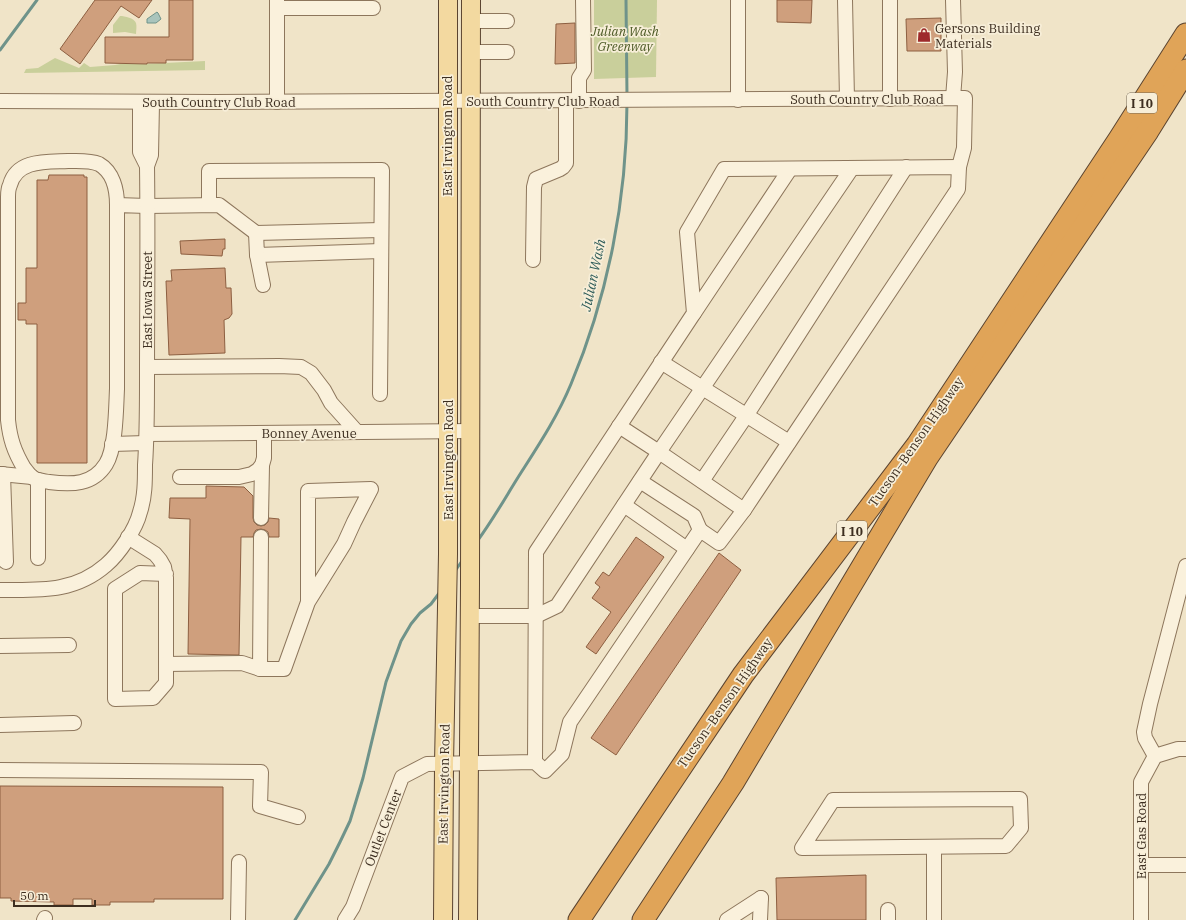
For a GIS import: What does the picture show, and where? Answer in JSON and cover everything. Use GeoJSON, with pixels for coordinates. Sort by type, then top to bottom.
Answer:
{"type":"FeatureCollection","features":[{"type":"Feature","properties":{"kind":"highway","name":"Tucson–Benson Highway"},"geometry":{"type":"LineString","coordinates":[[580,920],[743,675],[917,445],[1119,139],[1186,34]]}},
{"type":"Feature","properties":{"kind":"highway","name":"Tucson–Benson Highway"},"geometry":{"type":"LineString","coordinates":[[643,920],[733,783],[927,458],[1148,131],[1186,70]]}},
{"type":"Feature","properties":{"kind":"main road","name":"East Irvington Road"},"geometry":{"type":"LineString","coordinates":[[443,920],[448,554],[448,0]]}},
{"type":"Feature","properties":{"kind":"main road","name":"East Irvington Road"},"geometry":{"type":"LineString","coordinates":[[468,920],[472,0]]}},
{"type":"Feature","properties":{"kind":"street"},"geometry":{"type":"LineString","coordinates":[[533,260],[534,186],[536,179],[560,169],[566,163],[572,101],[579,78],[584,70],[583,0]]}},
{"type":"Feature","properties":{"kind":"street"},"geometry":{"type":"LineString","coordinates":[[738,0],[738,100]]}},
{"type":"Feature","properties":{"kind":"street"},"geometry":{"type":"LineString","coordinates":[[845,0],[847,99]]}},
{"type":"Feature","properties":{"kind":"street"},"geometry":{"type":"LineString","coordinates":[[890,0],[890,99]]}},
{"type":"Feature","properties":{"kind":"street"},"geometry":{"type":"LineString","coordinates":[[640,481],[694,516],[700,530],[719,543],[744,510],[958,189],[959,167],[964,148],[955,72],[952,0]]}},
{"type":"Feature","properties":{"kind":"street"},"geometry":{"type":"LineString","coordinates":[[277,102],[277,4],[373,8]]}},
{"type":"Feature","properties":{"kind":"street"},"geometry":{"type":"LineString","coordinates":[[471,21],[507,21]]}},
{"type":"Feature","properties":{"kind":"street"},"geometry":{"type":"LineString","coordinates":[[471,52],[507,52]]}},
{"type":"Feature","properties":{"kind":"street","name":"South Country Club Road"},"geometry":{"type":"LineString","coordinates":[[0,101],[146,103],[471,102],[959,98]]}},
{"type":"Feature","properties":{"kind":"street","name":"East Iowa Street"},"geometry":{"type":"LineString","coordinates":[[0,590],[43,590],[75,584],[106,564],[132,531],[140,514],[144,496],[147,439],[147,166],[151,155],[146,103]]}},
{"type":"Feature","properties":{"kind":"street"},"geometry":{"type":"LineString","coordinates":[[6,562],[2,474],[35,479],[59,483],[76,483],[93,478],[106,464],[110,455],[116,419],[117,389],[117,205],[115,186],[112,179],[106,170],[95,163],[75,161],[30,163],[15,175],[10,184],[8,197],[9,432],[6,444],[35,479],[38,558]]}},
{"type":"Feature","properties":{"kind":"street"},"geometry":{"type":"LineString","coordinates":[[702,481],[746,416],[906,167]]}},
{"type":"Feature","properties":{"kind":"street"},"geometry":{"type":"LineString","coordinates":[[694,313],[687,232],[724,169],[959,167]]}},
{"type":"Feature","properties":{"kind":"street"},"geometry":{"type":"LineString","coordinates":[[470,616],[536,616],[557,606],[659,452],[852,168]]}},
{"type":"Feature","properties":{"kind":"street"},"geometry":{"type":"LineString","coordinates":[[535,762],[536,552],[790,169]]}},
{"type":"Feature","properties":{"kind":"street"},"geometry":{"type":"LineString","coordinates":[[210,205],[209,171],[382,170],[380,394]]}},
{"type":"Feature","properties":{"kind":"street"},"geometry":{"type":"LineString","coordinates":[[0,180],[15,175]]}},
{"type":"Feature","properties":{"kind":"street"},"geometry":{"type":"LineString","coordinates":[[117,205],[219,205],[256,233],[381,230]]}},
{"type":"Feature","properties":{"kind":"street"},"geometry":{"type":"LineString","coordinates":[[256,233],[257,256],[263,285]]}},
{"type":"Feature","properties":{"kind":"street"},"geometry":{"type":"LineString","coordinates":[[257,256],[381,251]]}},
{"type":"Feature","properties":{"kind":"street"},"geometry":{"type":"LineString","coordinates":[[661,362],[789,442]]}},
{"type":"Feature","properties":{"kind":"street"},"geometry":{"type":"LineString","coordinates":[[147,367],[301,367],[311,373],[324,390],[330,403],[357,432]]}},
{"type":"Feature","properties":{"kind":"street"},"geometry":{"type":"LineString","coordinates":[[619,426],[744,510]]}},
{"type":"Feature","properties":{"kind":"street","name":"Bonney Avenue"},"geometry":{"type":"LineString","coordinates":[[112,444],[147,439],[264,433],[471,431]]}},
{"type":"Feature","properties":{"kind":"street"},"geometry":{"type":"LineString","coordinates":[[261,518],[264,433]]}},
{"type":"Feature","properties":{"kind":"street"},"geometry":{"type":"LineString","coordinates":[[180,477],[246,476],[258,470],[262,465]]}},
{"type":"Feature","properties":{"kind":"street"},"geometry":{"type":"LineString","coordinates":[[166,664],[242,663],[260,668],[284,669],[308,602],[344,544],[371,489],[308,491],[308,602]]}},
{"type":"Feature","properties":{"kind":"street"},"geometry":{"type":"LineString","coordinates":[[624,505],[687,549],[700,530]]}},
{"type":"Feature","properties":{"kind":"street"},"geometry":{"type":"LineString","coordinates":[[128,536],[155,554],[164,567],[166,574],[166,683],[154,698],[115,699],[115,589],[140,573],[166,574]]}},
{"type":"Feature","properties":{"kind":"street"},"geometry":{"type":"LineString","coordinates":[[260,668],[262,537]]}},
{"type":"Feature","properties":{"kind":"street","name":"Outlet Center"},"geometry":{"type":"LineString","coordinates":[[345,920],[353,907],[402,777],[427,764],[535,762],[545,771],[562,754],[570,722],[687,549]]}},
{"type":"Feature","properties":{"kind":"street"},"geometry":{"type":"LineString","coordinates":[[1186,566],[1144,732],[1145,738],[1155,756],[1178,749],[1186,749]]}},
{"type":"Feature","properties":{"kind":"street"},"geometry":{"type":"LineString","coordinates":[[0,646],[69,645]]}},
{"type":"Feature","properties":{"kind":"street"},"geometry":{"type":"LineString","coordinates":[[0,725],[74,723]]}},
{"type":"Feature","properties":{"kind":"street","name":"East Gas Road"},"geometry":{"type":"LineString","coordinates":[[1141,920],[1141,782],[1155,756]]}},
{"type":"Feature","properties":{"kind":"street"},"geometry":{"type":"LineString","coordinates":[[0,770],[261,772],[260,806],[298,817]]}},
{"type":"Feature","properties":{"kind":"street"},"geometry":{"type":"LineString","coordinates":[[1020,799],[1021,828],[1006,846],[934,848],[802,848],[833,800],[1020,799]]}},
{"type":"Feature","properties":{"kind":"street"},"geometry":{"type":"LineString","coordinates":[[934,848],[934,920]]}},
{"type":"Feature","properties":{"kind":"street"},"geometry":{"type":"LineString","coordinates":[[238,920],[239,862]]}},
{"type":"Feature","properties":{"kind":"street"},"geometry":{"type":"LineString","coordinates":[[1141,865],[1186,865]]}},
{"type":"Feature","properties":{"kind":"street"},"geometry":{"type":"LineString","coordinates":[[727,920],[761,898],[760,920]]}},
{"type":"Feature","properties":{"kind":"green space","name":"Julian Wash Greenway"},"geometry":{"type":"Polygon","coordinates":[[[594,0],[657,0],[656,77],[594,79],[594,0]]]}},
{"type":"Feature","properties":{"kind":"green space"},"geometry":{"type":"Polygon","coordinates":[[[120,16],[124,16],[135,21],[136,34],[125,32],[113,33],[113,25],[120,16]]]}},
{"type":"Feature","properties":{"kind":"green space"},"geometry":{"type":"Polygon","coordinates":[[[55,58],[79,68],[84,63],[90,67],[120,64],[205,61],[205,70],[24,73],[26,69],[38,68],[55,58]]]}},
{"type":"Feature","properties":{"kind":"water"},"geometry":{"type":"Polygon","coordinates":[[[157,12],[161,19],[156,23],[147,23],[147,19],[157,12]]]}},
{"type":"Feature","properties":{"kind":"building"},"geometry":{"type":"Polygon","coordinates":[[[95,0],[152,0],[139,18],[121,6],[80,64],[60,49],[95,0]]]}},
{"type":"Feature","properties":{"kind":"building"},"geometry":{"type":"Polygon","coordinates":[[[169,0],[193,0],[193,60],[166,60],[166,63],[147,64],[105,63],[105,37],[169,37],[169,0]]]}},
{"type":"Feature","properties":{"kind":"building"},"geometry":{"type":"Polygon","coordinates":[[[777,0],[812,0],[811,23],[777,22],[777,0]]]}},
{"type":"Feature","properties":{"kind":"building","name":"Gersons Building Materials"},"geometry":{"type":"Polygon","coordinates":[[[941,18],[941,51],[907,51],[906,19],[941,18]]]}},
{"type":"Feature","properties":{"kind":"building"},"geometry":{"type":"Polygon","coordinates":[[[575,23],[575,63],[555,64],[556,24],[575,23]]]}},
{"type":"Feature","properties":{"kind":"building"},"geometry":{"type":"Polygon","coordinates":[[[49,175],[84,175],[84,177],[87,177],[87,463],[37,463],[37,324],[26,324],[26,320],[18,320],[18,303],[26,303],[26,268],[37,268],[37,180],[48,180],[49,175]]]}},
{"type":"Feature","properties":{"kind":"building"},"geometry":{"type":"Polygon","coordinates":[[[225,239],[225,249],[223,249],[222,256],[181,254],[180,241],[225,239]]]}},
{"type":"Feature","properties":{"kind":"building"},"geometry":{"type":"Polygon","coordinates":[[[225,268],[226,288],[231,288],[232,314],[229,318],[224,320],[225,353],[169,355],[166,281],[172,281],[171,270],[225,268]]]}},
{"type":"Feature","properties":{"kind":"building"},"geometry":{"type":"Polygon","coordinates":[[[206,486],[244,487],[253,496],[253,518],[257,525],[265,525],[269,518],[279,519],[279,537],[269,537],[268,532],[261,529],[256,530],[253,537],[241,537],[239,655],[188,654],[190,519],[169,518],[170,498],[206,498],[206,486]]]}},
{"type":"Feature","properties":{"kind":"building"},"geometry":{"type":"Polygon","coordinates":[[[636,537],[664,557],[596,654],[586,647],[611,612],[592,598],[600,587],[595,583],[603,572],[609,576],[636,537]]]}},
{"type":"Feature","properties":{"kind":"building"},"geometry":{"type":"Polygon","coordinates":[[[719,553],[741,570],[616,755],[591,738],[719,553]]]}},
{"type":"Feature","properties":{"kind":"building"},"geometry":{"type":"Polygon","coordinates":[[[0,786],[223,787],[223,899],[154,899],[154,902],[110,902],[110,905],[92,905],[92,899],[73,899],[73,905],[54,905],[54,902],[11,901],[11,898],[0,898],[0,786]]]}},
{"type":"Feature","properties":{"kind":"building"},"geometry":{"type":"Polygon","coordinates":[[[866,875],[866,920],[777,920],[776,878],[866,875]]]}},
{"type":"Feature","properties":{"kind":"waterway"},"geometry":{"type":"LineString","coordinates":[[0,50],[37,0]]}},
{"type":"Feature","properties":{"kind":"waterway","name":"Julian Wash"},"geometry":{"type":"LineString","coordinates":[[626,0],[627,96]]}},
{"type":"Feature","properties":{"kind":"waterway","name":"Julian Wash"},"geometry":{"type":"LineString","coordinates":[[478,540],[553,421],[571,384],[584,351],[605,282],[613,246],[623,175],[627,103]]}},
{"type":"Feature","properties":{"kind":"waterway"},"geometry":{"type":"LineString","coordinates":[[455,571],[462,561]]}},
{"type":"Feature","properties":{"kind":"waterway"},"geometry":{"type":"LineString","coordinates":[[295,920],[329,864],[350,821],[363,778],[386,682],[401,641],[411,624],[420,613],[431,604],[440,592]]}},
{"type":"Feature","properties":{"kind":"place","name":"Gersons Building Materials"},"geometry":{"type":"Point","coordinates":[924,35]}}]}
